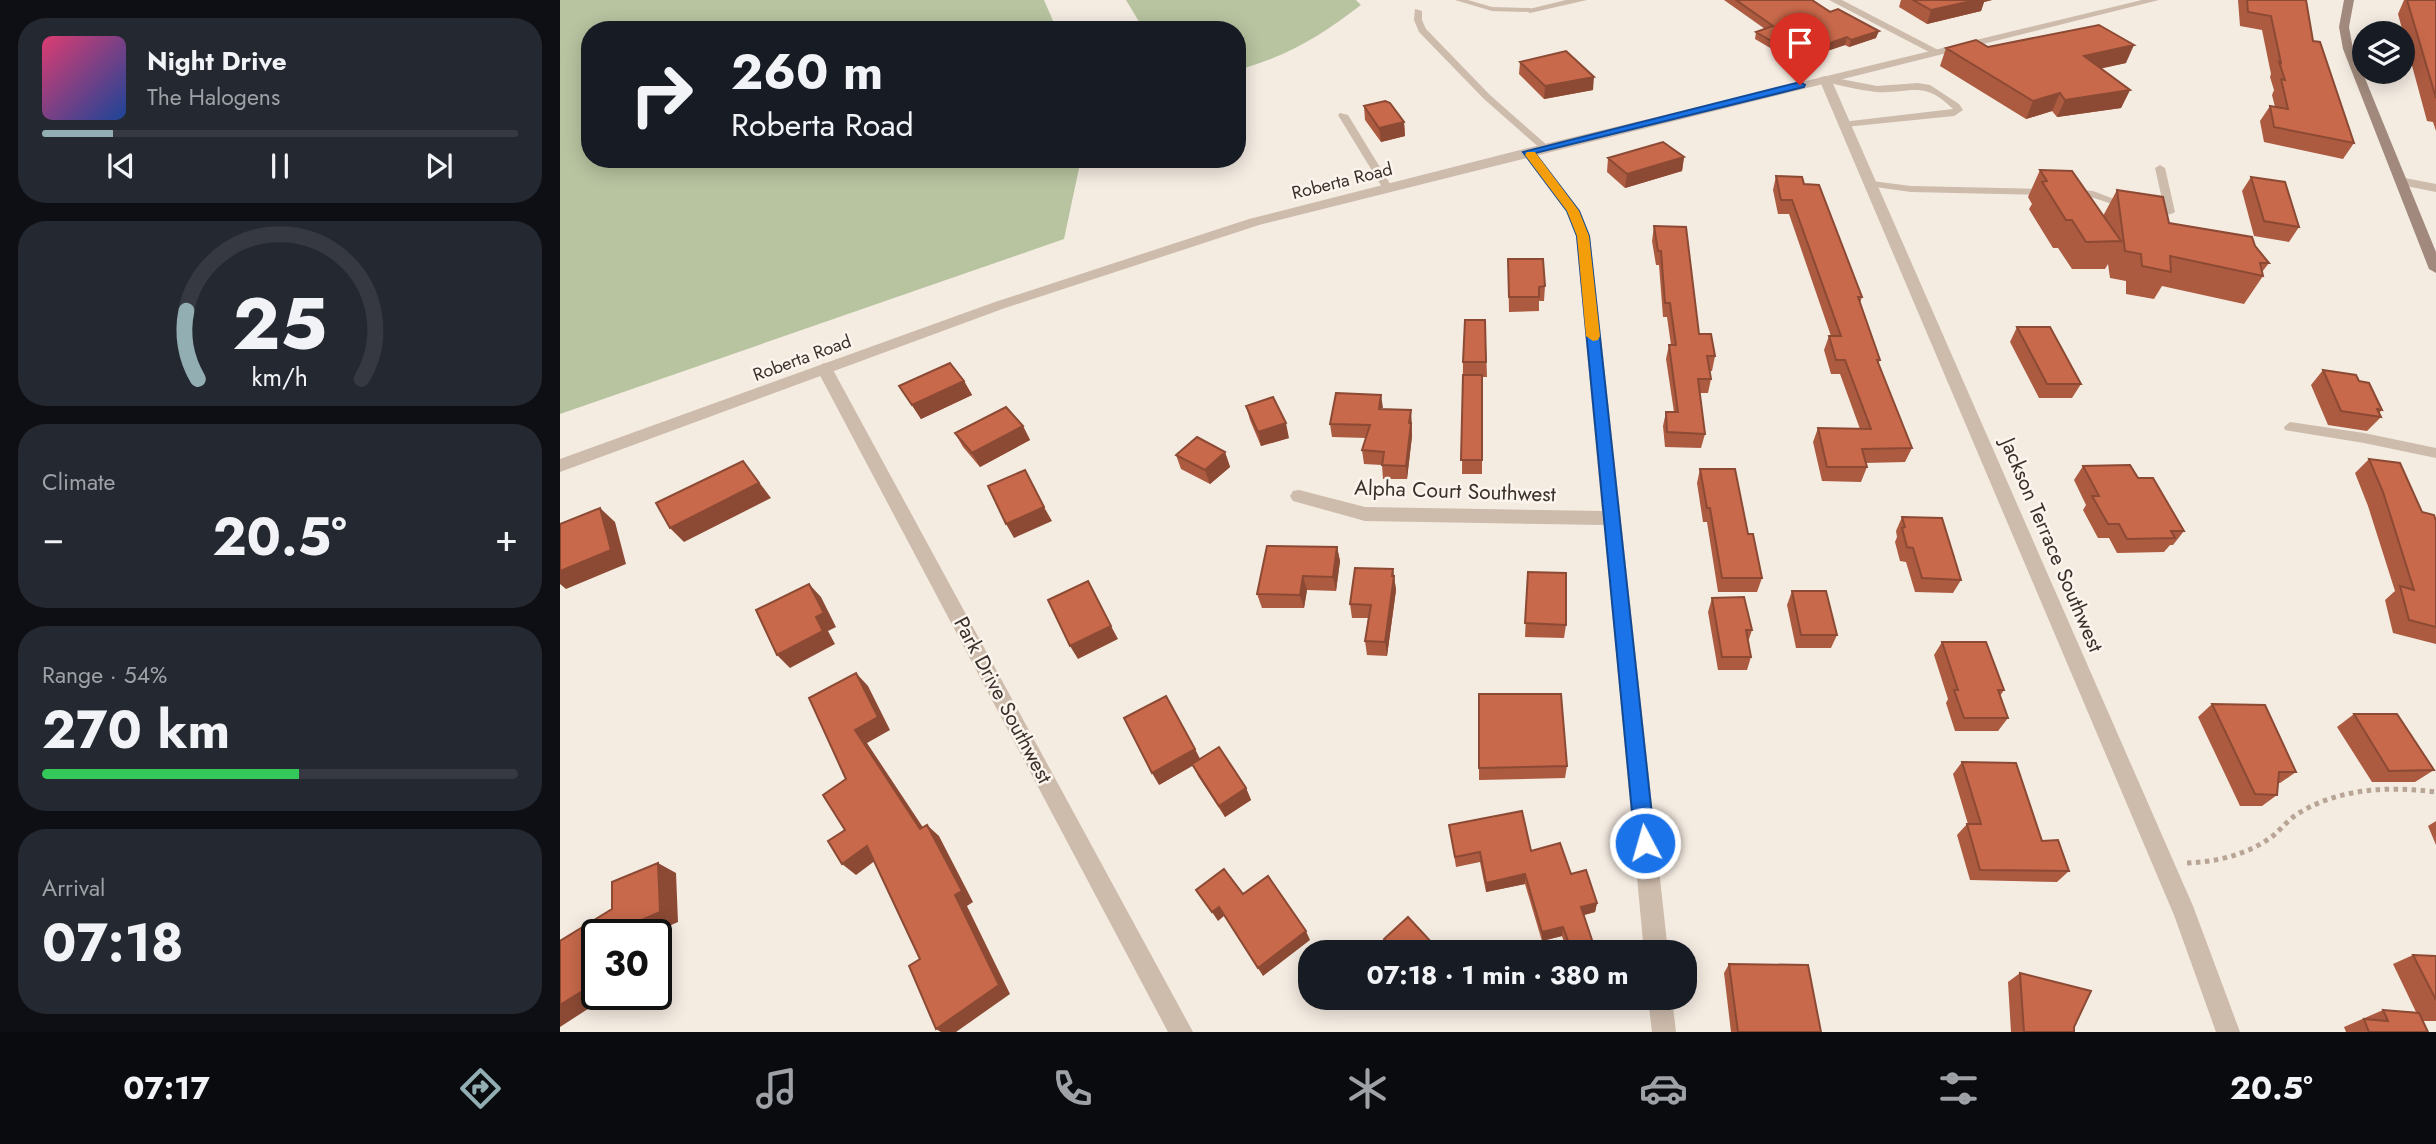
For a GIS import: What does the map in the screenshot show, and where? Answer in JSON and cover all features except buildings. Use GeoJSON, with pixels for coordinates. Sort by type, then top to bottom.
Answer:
{"type":"FeatureCollection","features":[{"type":"Feature","properties":{"kind":"main road"},"geometry":{"type":"LineString","coordinates":[[2349,0],[2344,27],[2348,49],[2436,269]]}},
{"type":"Feature","properties":{"kind":"street"},"geometry":{"type":"LineString","coordinates":[[1530,10],[1582,0]]}},
{"type":"Feature","properties":{"kind":"street"},"geometry":{"type":"LineString","coordinates":[[1834,0],[1937,52]]}},
{"type":"Feature","properties":{"kind":"street","name":"Roberta Road"},"geometry":{"type":"LineString","coordinates":[[560,466],[824,368],[1137,258],[1260,220],[2154,0]]}},
{"type":"Feature","properties":{"kind":"street","name":"Jackson Terrace Southwest"},"geometry":{"type":"LineString","coordinates":[[1825,79],[2163,863],[2217,995],[2228,1032]]}},
{"type":"Feature","properties":{"kind":"street"},"geometry":{"type":"LineString","coordinates":[[1537,150],[1573,211],[1583,236],[1655,940]]}},
{"type":"Feature","properties":{"kind":"street"},"geometry":{"type":"LineString","coordinates":[[2400,181],[2436,188]]}},
{"type":"Feature","properties":{"kind":"street","name":"Park Drive Southwest"},"geometry":{"type":"LineString","coordinates":[[824,368],[1181,1032]]}},
{"type":"Feature","properties":{"kind":"street","name":"Alpha Court Southwest"},"geometry":{"type":"LineString","coordinates":[[1299,496],[1365,514],[1612,518]]}},
{"type":"Feature","properties":{"kind":"street"},"geometry":{"type":"LineString","coordinates":[[1662,1010],[1664,1032]]}},
{"type":"Feature","properties":{"kind":"lane"},"geometry":{"type":"LineString","coordinates":[[1459,0],[1492,9],[1530,10]]}},
{"type":"Feature","properties":{"kind":"lane"},"geometry":{"type":"LineString","coordinates":[[1494,0],[1507,9]]}},
{"type":"Feature","properties":{"kind":"lane"},"geometry":{"type":"LineString","coordinates":[[1418,11],[1422,30],[1537,150]]}},
{"type":"Feature","properties":{"kind":"lane"},"geometry":{"type":"LineString","coordinates":[[1825,79],[1877,89],[1918,86],[1930,88],[1958,110],[1954,113],[1845,124]]}},
{"type":"Feature","properties":{"kind":"lane"},"geometry":{"type":"LineString","coordinates":[[1343,115],[1387,187]]}},
{"type":"Feature","properties":{"kind":"lane"},"geometry":{"type":"LineString","coordinates":[[1872,184],[1910,189],[2089,193],[2137,209],[2170,212],[2160,168]]}},
{"type":"Feature","properties":{"kind":"lane"},"geometry":{"type":"LineString","coordinates":[[2291,427],[2436,453]]}},
{"type":"Feature","properties":{"kind":"path"},"geometry":{"type":"LineString","coordinates":[[2163,863],[2199,863],[2232,856],[2267,840],[2298,813],[2338,795],[2389,787],[2436,792]]}},
{"type":"Feature","properties":{"kind":"green space"},"geometry":{"type":"Polygon","coordinates":[[[560,0],[1044,0],[1053,21],[581,21],[581,168],[1079,168],[1064,239],[560,414],[560,0]]]}},
{"type":"Feature","properties":{"kind":"green space"},"geometry":{"type":"Polygon","coordinates":[[[1126,0],[1356,0],[1361,5],[1302,44],[1246,67],[1246,21],[1139,21],[1126,0]]]}},
{"type":"Feature","properties":{"kind":"slow traffic"},"geometry":{"type":"LineString","coordinates":[[1531,155],[1573,211],[1583,236],[1593,336]]}},
{"type":"Feature","properties":{"kind":"route"},"geometry":{"type":"LineString","coordinates":[[1645,843],[1583,236],[1573,211],[1528,152],[1800,85]]}}]}
